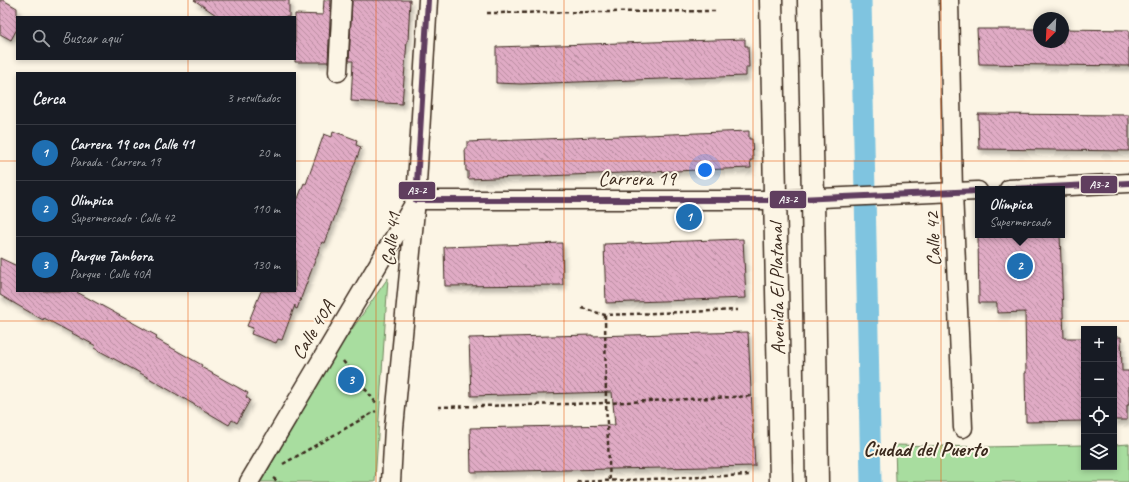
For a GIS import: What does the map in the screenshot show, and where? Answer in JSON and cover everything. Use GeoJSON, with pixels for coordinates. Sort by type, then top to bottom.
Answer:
{"type":"FeatureCollection","features":[{"type":"Feature","properties":{"kind":"main road","name":"Avenida El Platanal"},"geometry":{"type":"LineString","coordinates":[[771,0],[781,482]]}},
{"type":"Feature","properties":{"kind":"main road","name":"Avenida El Platanal"},"geometry":{"type":"LineString","coordinates":[[809,0],[821,198],[816,482]]}},
{"type":"Feature","properties":{"kind":"street"},"geometry":{"type":"LineString","coordinates":[[338,72],[342,0]]}},
{"type":"Feature","properties":{"kind":"street","name":"Calle 41"},"geometry":{"type":"LineString","coordinates":[[391,482],[394,428],[416,200],[428,0]]}},
{"type":"Feature","properties":{"kind":"street","name":"Calle 42"},"geometry":{"type":"LineString","coordinates":[[949,0],[953,192],[962,428]]}},
{"type":"Feature","properties":{"kind":"street"},"geometry":{"type":"LineString","coordinates":[[1065,186],[1129,183]]}},
{"type":"Feature","properties":{"kind":"street","name":"Carrera 19"},"geometry":{"type":"LineString","coordinates":[[416,200],[776,200],[975,191]]}},
{"type":"Feature","properties":{"kind":"street","name":"Calle 40A"},"geometry":{"type":"LineString","coordinates":[[252,476],[416,200]]}},
{"type":"Feature","properties":{"kind":"path"},"geometry":{"type":"LineString","coordinates":[[487,13],[717,11]]}},
{"type":"Feature","properties":{"kind":"path"},"geometry":{"type":"LineString","coordinates":[[582,308],[605,315],[738,310]]}},
{"type":"Feature","properties":{"kind":"path"},"geometry":{"type":"LineString","coordinates":[[605,315],[606,403],[610,482]]}},
{"type":"Feature","properties":{"kind":"path"},"geometry":{"type":"LineString","coordinates":[[252,476],[266,474],[380,409],[336,352],[329,346]]}},
{"type":"Feature","properties":{"kind":"path"},"geometry":{"type":"LineString","coordinates":[[438,407],[606,403],[753,396]]}},
{"type":"Feature","properties":{"kind":"path"},"geometry":{"type":"LineString","coordinates":[[577,482],[610,482],[749,475]]}},
{"type":"Feature","properties":{"kind":"green space"},"geometry":{"type":"Polygon","coordinates":[[[388,278],[375,482],[261,482],[336,352],[388,278]]]}},
{"type":"Feature","properties":{"kind":"green space"},"geometry":{"type":"Polygon","coordinates":[[[1129,444],[1129,482],[896,482],[895,445],[984,447],[1081,445],[1081,470],[1117,470],[1117,445],[1129,444]]]}},
{"type":"Feature","properties":{"kind":"building"},"geometry":{"type":"Polygon","coordinates":[[[0,0],[3,0],[17,8],[16,31],[11,40],[0,34],[0,0]]]}},
{"type":"Feature","properties":{"kind":"building"},"geometry":{"type":"Polygon","coordinates":[[[194,0],[289,0],[289,16],[218,16],[194,0]]]}},
{"type":"Feature","properties":{"kind":"building"},"geometry":{"type":"Polygon","coordinates":[[[324,0],[331,0],[328,62],[295,62],[295,14],[323,15],[324,0]]]}},
{"type":"Feature","properties":{"kind":"building"},"geometry":{"type":"Polygon","coordinates":[[[352,0],[410,0],[402,104],[351,101],[353,61],[349,61],[352,0]]]}},
{"type":"Feature","properties":{"kind":"building"},"geometry":{"type":"Polygon","coordinates":[[[977,29],[1033,29],[1033,48],[1069,48],[1069,29],[1129,30],[1129,66],[979,64],[977,29]]]}},
{"type":"Feature","properties":{"kind":"building"},"geometry":{"type":"Polygon","coordinates":[[[745,39],[745,46],[748,46],[749,67],[746,67],[746,76],[521,84],[496,83],[496,47],[745,39]]]}},
{"type":"Feature","properties":{"kind":"building"},"geometry":{"type":"Polygon","coordinates":[[[978,114],[1129,115],[1129,151],[979,149],[978,114]]]}},
{"type":"Feature","properties":{"kind":"building"},"geometry":{"type":"Polygon","coordinates":[[[333,131],[357,140],[356,145],[361,147],[325,243],[322,242],[297,309],[295,308],[295,305],[282,340],[278,339],[276,343],[251,334],[253,328],[247,326],[261,292],[296,292],[296,203],[304,183],[306,184],[324,134],[332,137],[333,131]]]}},
{"type":"Feature","properties":{"kind":"building"},"geometry":{"type":"Polygon","coordinates":[[[749,131],[749,139],[752,139],[753,160],[750,160],[751,168],[468,179],[468,171],[466,171],[465,149],[467,149],[467,142],[749,131]]]}},
{"type":"Feature","properties":{"kind":"building"},"geometry":{"type":"Polygon","coordinates":[[[978,238],[1060,238],[1064,338],[1081,338],[1081,421],[1026,422],[1025,312],[997,313],[997,303],[979,303],[978,238]]]}},
{"type":"Feature","properties":{"kind":"building"},"geometry":{"type":"Polygon","coordinates":[[[743,239],[746,298],[606,303],[604,244],[743,239]]]}},
{"type":"Feature","properties":{"kind":"building"},"geometry":{"type":"Polygon","coordinates":[[[562,243],[563,285],[445,286],[444,247],[562,243]]]}},
{"type":"Feature","properties":{"kind":"building"},"geometry":{"type":"Polygon","coordinates":[[[0,258],[16,266],[16,292],[77,292],[157,336],[156,339],[202,365],[201,367],[248,393],[246,397],[250,400],[237,423],[232,420],[229,425],[94,348],[96,346],[44,318],[43,320],[0,295],[0,258]]]}},
{"type":"Feature","properties":{"kind":"building"},"geometry":{"type":"Polygon","coordinates":[[[748,332],[755,466],[471,472],[470,428],[615,425],[612,392],[471,396],[469,338],[748,332]]]}},
{"type":"Feature","properties":{"kind":"building"},"geometry":{"type":"Polygon","coordinates":[[[1117,337],[1121,337],[1122,371],[1129,371],[1129,405],[1127,405],[1127,420],[1117,420],[1117,337]]]}},
{"type":"Feature","properties":{"kind":"waterway"},"geometry":{"type":"LineString","coordinates":[[861,0],[871,482]]}},
{"type":"Feature","properties":{"kind":"transit line","name":"A3-2"},"geometry":{"type":"LineString","coordinates":[[428,0],[416,200],[776,200],[975,191]]}},
{"type":"Feature","properties":{"kind":"transit line","name":"A3-2"},"geometry":{"type":"LineString","coordinates":[[1065,186],[1129,183]]}},
{"type":"Feature","properties":{"kind":"place","name":"Carrera 19 con Calle 41"},"geometry":{"type":"Point","coordinates":[689,217]}},
{"type":"Feature","properties":{"kind":"place","name":"Olímpica"},"geometry":{"type":"Point","coordinates":[1020,266]}},
{"type":"Feature","properties":{"kind":"place","name":"Parque Tambora"},"geometry":{"type":"Point","coordinates":[351,380]}},
{"type":"Feature","properties":{"kind":"district","name":"Ciudad del Puerto"},"geometry":{"type":"Point","coordinates":[925,449]}}]}
